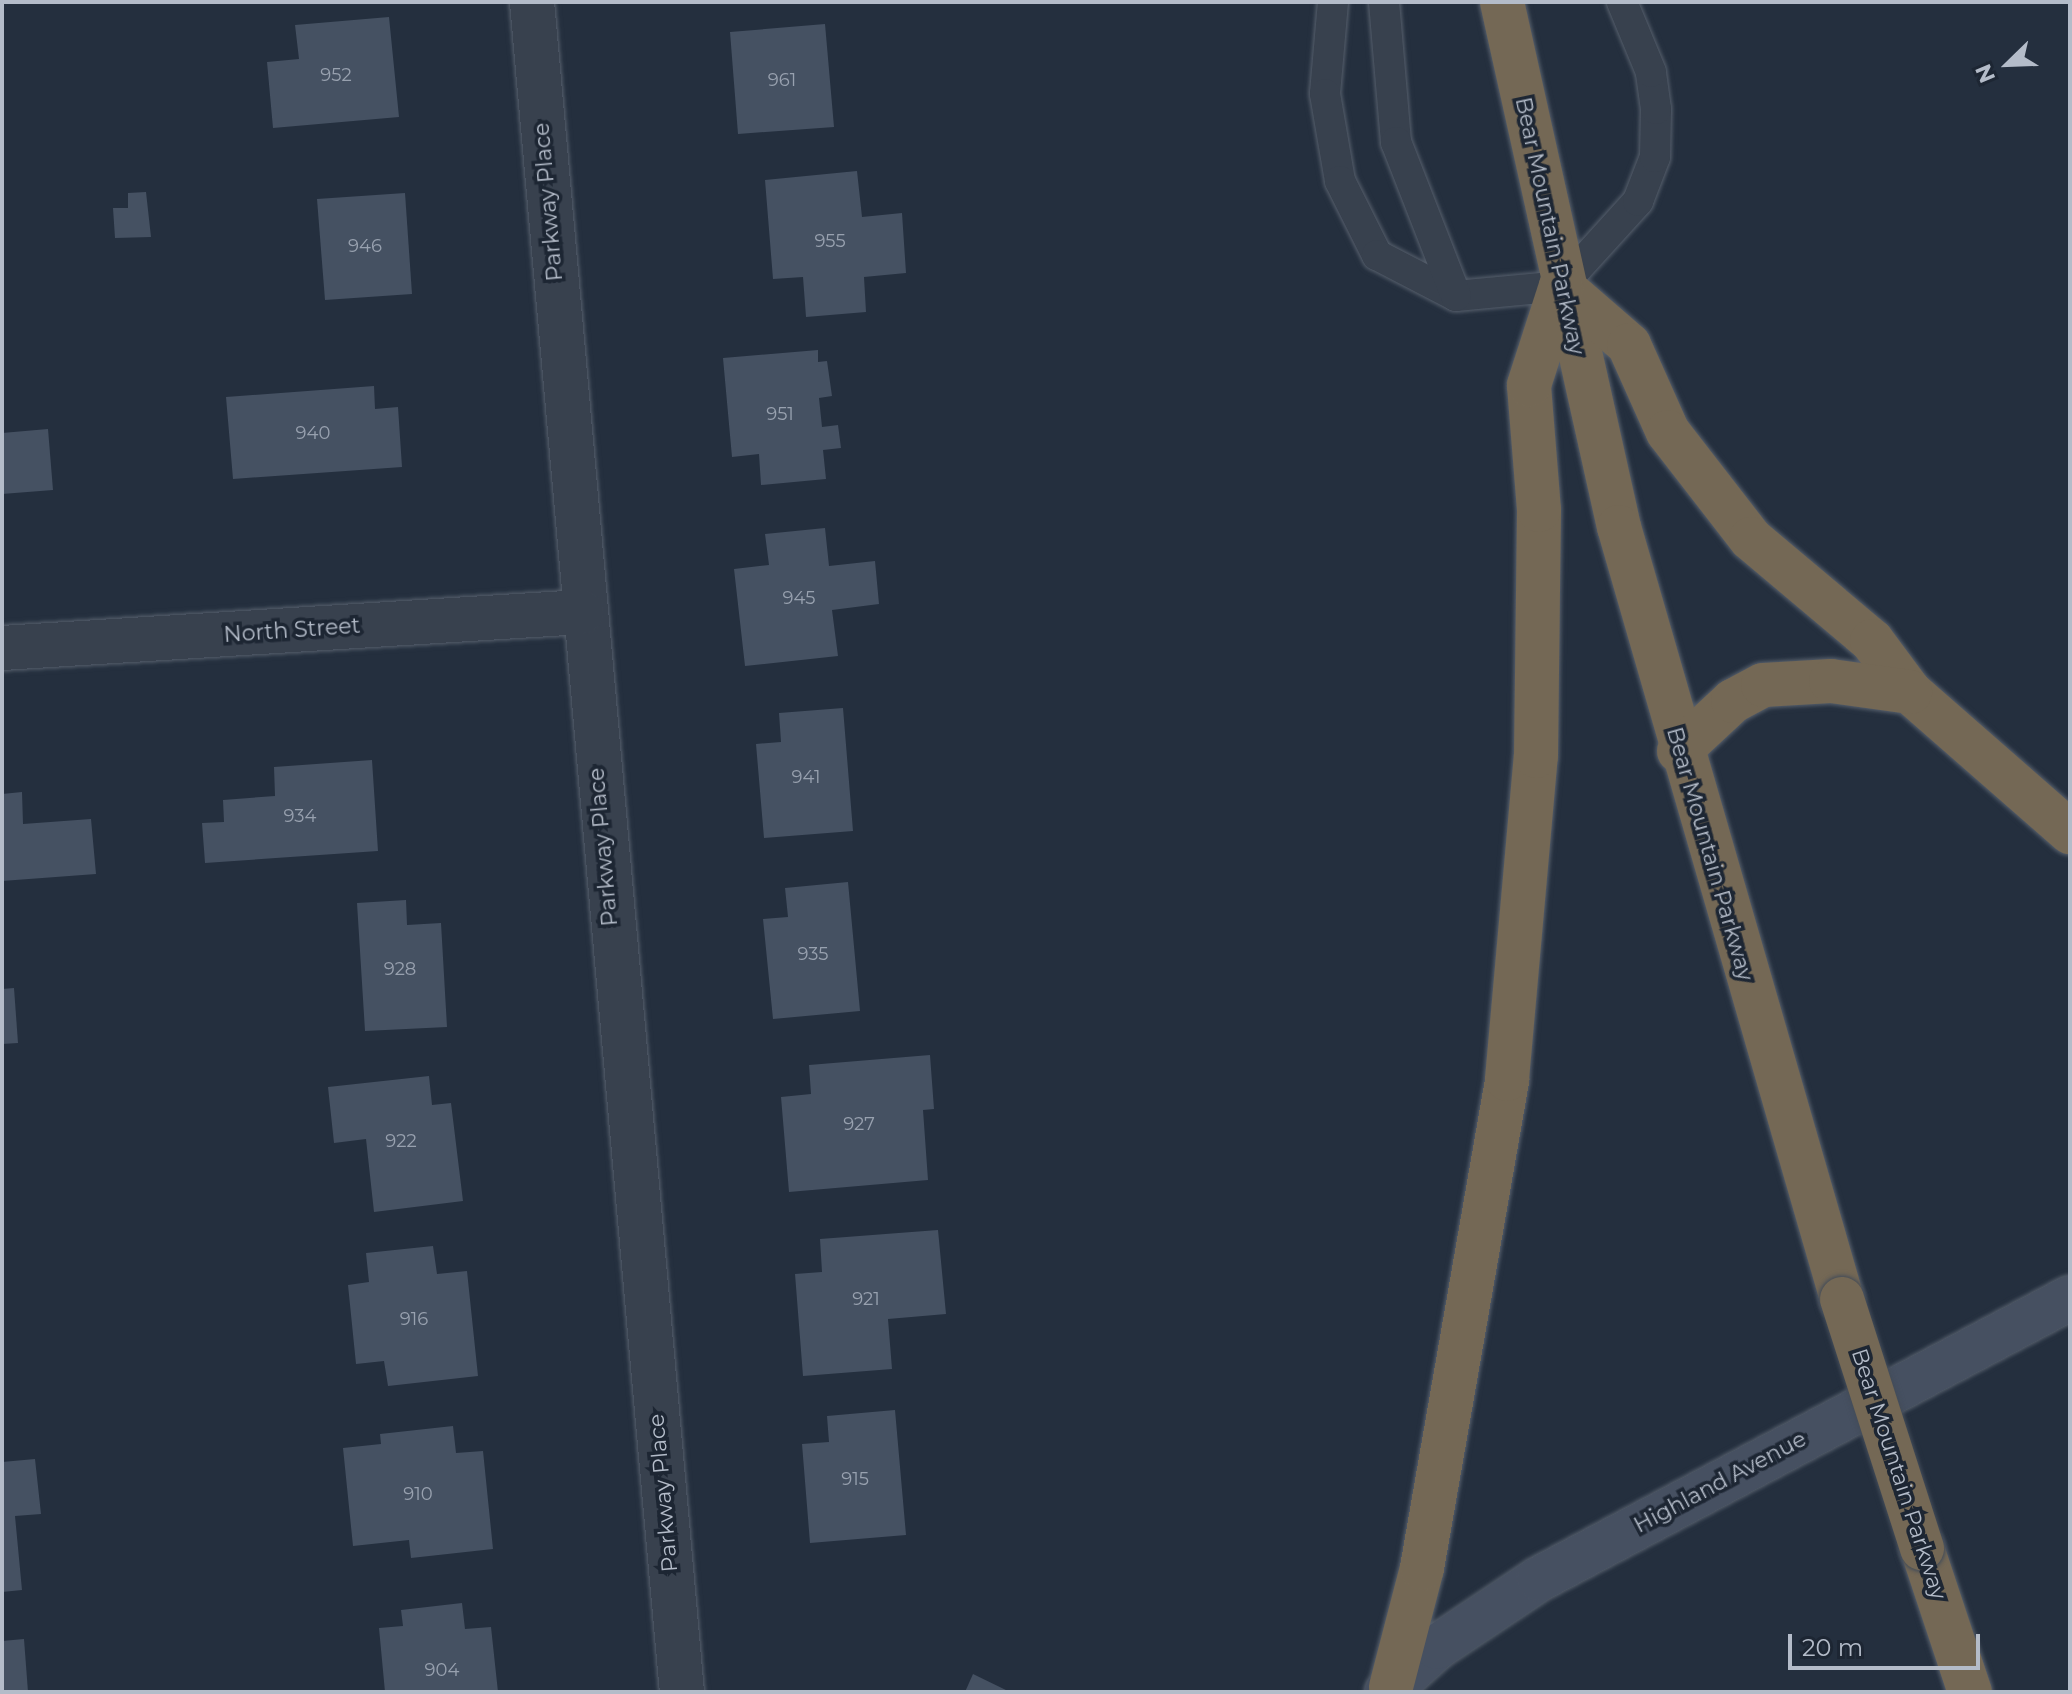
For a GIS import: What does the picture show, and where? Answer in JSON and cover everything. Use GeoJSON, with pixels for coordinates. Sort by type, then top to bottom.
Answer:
{"type":"FeatureCollection","features":[{"type":"Feature","properties":{"kind":"highway","name":"Bear Mountain Parkway"},"geometry":{"type":"LineString","coordinates":[[1502,2],[1561,286],[1679,751],[1842,1299],[1970,1692]]}},
{"type":"Feature","properties":{"kind":"highway"},"geometry":{"type":"LineString","coordinates":[[1390,1690],[1422,1568],[1507,1079],[1536,756],[1539,510],[1529,385],[1561,286],[1629,345],[1668,432],[1751,539],[1872,641],[1910,692],[2070,832]]}},
{"type":"Feature","properties":{"kind":"highway"},"geometry":{"type":"LineString","coordinates":[[1679,751],[1733,701],[1763,685],[1831,681],[1910,692]]}},
{"type":"Feature","properties":{"kind":"street","name":"Parkway Place"},"geometry":{"type":"LineString","coordinates":[[532,2],[582,612],[682,1692]]}},
{"type":"Feature","properties":{"kind":"street","name":"North Street"},"geometry":{"type":"LineString","coordinates":[[2,648],[582,612]]}},
{"type":"Feature","properties":{"kind":"street","name":"Highland Avenue"},"geometry":{"type":"LineString","coordinates":[[1390,1690],[1539,1579],[2070,1298]]}},
{"type":"Feature","properties":{"kind":"lane"},"geometry":{"type":"LineString","coordinates":[[1333,2],[1325,94],[1340,181],[1377,255],[1456,296],[1561,286],[1638,201],[1655,157],[1651,72],[1622,2]]}},
{"type":"Feature","properties":{"kind":"lane"},"geometry":{"type":"LineString","coordinates":[[1384,2],[1396,142],[1456,296]]}},
{"type":"Feature","properties":{"kind":"building"},"geometry":{"type":"Polygon","coordinates":[[[389,17],[399,117],[273,128],[267,62],[299,59],[295,25],[389,17]]]}},
{"type":"Feature","properties":{"kind":"building"},"geometry":{"type":"Polygon","coordinates":[[[825,24],[834,127],[738,134],[730,32],[825,24]]]}},
{"type":"Feature","properties":{"kind":"building"},"geometry":{"type":"Polygon","coordinates":[[[857,171],[862,217],[902,213],[906,273],[864,277],[866,312],[806,317],[803,277],[773,279],[765,180],[857,171]]]}},
{"type":"Feature","properties":{"kind":"building"},"geometry":{"type":"Polygon","coordinates":[[[146,192],[151,237],[115,238],[113,208],[128,208],[128,193],[146,192]]]}},
{"type":"Feature","properties":{"kind":"building"},"geometry":{"type":"Polygon","coordinates":[[[405,193],[412,294],[325,300],[317,199],[405,193]]]}},
{"type":"Feature","properties":{"kind":"building"},"geometry":{"type":"Polygon","coordinates":[[[818,350],[818,362],[827,361],[832,396],[819,398],[822,427],[838,425],[841,448],[823,450],[826,479],[761,485],[759,454],[732,457],[723,358],[818,350]]]}},
{"type":"Feature","properties":{"kind":"building"},"geometry":{"type":"Polygon","coordinates":[[[374,386],[375,409],[398,407],[402,467],[233,479],[226,397],[374,386]]]}},
{"type":"Feature","properties":{"kind":"building"},"geometry":{"type":"Polygon","coordinates":[[[48,429],[53,490],[2,494],[2,433],[48,429]]]}},
{"type":"Feature","properties":{"kind":"building"},"geometry":{"type":"Polygon","coordinates":[[[825,528],[829,566],[875,561],[879,604],[832,610],[838,656],[745,666],[734,569],[769,565],[765,534],[825,528]]]}},
{"type":"Feature","properties":{"kind":"building"},"geometry":{"type":"Polygon","coordinates":[[[843,708],[853,831],[764,838],[756,744],[781,742],[779,713],[843,708]]]}},
{"type":"Feature","properties":{"kind":"building"},"geometry":{"type":"Polygon","coordinates":[[[372,760],[378,851],[205,863],[202,823],[224,822],[223,800],[275,796],[274,767],[372,760]]]}},
{"type":"Feature","properties":{"kind":"building"},"geometry":{"type":"Polygon","coordinates":[[[22,792],[23,824],[91,819],[96,874],[2,881],[2,794],[22,792]]]}},
{"type":"Feature","properties":{"kind":"building"},"geometry":{"type":"Polygon","coordinates":[[[848,882],[860,1011],[773,1019],[763,919],[788,917],[785,888],[848,882]]]}},
{"type":"Feature","properties":{"kind":"building"},"geometry":{"type":"Polygon","coordinates":[[[406,900],[407,925],[441,923],[447,1027],[365,1031],[357,903],[406,900]]]}},
{"type":"Feature","properties":{"kind":"building"},"geometry":{"type":"Polygon","coordinates":[[[14,988],[18,1043],[2,1044],[2,989],[14,988]]]}},
{"type":"Feature","properties":{"kind":"building"},"geometry":{"type":"Polygon","coordinates":[[[930,1055],[934,1109],[923,1110],[928,1180],[789,1192],[781,1097],[811,1094],[809,1065],[930,1055]]]}},
{"type":"Feature","properties":{"kind":"building"},"geometry":{"type":"Polygon","coordinates":[[[429,1076],[432,1105],[451,1103],[463,1201],[374,1212],[366,1139],[334,1143],[328,1087],[429,1076]]]}},
{"type":"Feature","properties":{"kind":"building"},"geometry":{"type":"Polygon","coordinates":[[[938,1230],[946,1314],[888,1319],[892,1369],[803,1376],[795,1274],[822,1272],[820,1239],[938,1230]]]}},
{"type":"Feature","properties":{"kind":"building"},"geometry":{"type":"Polygon","coordinates":[[[433,1246],[437,1274],[467,1271],[478,1376],[388,1386],[384,1361],[356,1364],[348,1285],[369,1282],[366,1253],[433,1246]]]}},
{"type":"Feature","properties":{"kind":"building"},"geometry":{"type":"Polygon","coordinates":[[[895,1410],[906,1535],[810,1543],[802,1444],[829,1442],[827,1416],[895,1410]]]}},
{"type":"Feature","properties":{"kind":"building"},"geometry":{"type":"Polygon","coordinates":[[[453,1426],[456,1453],[483,1451],[493,1549],[411,1558],[409,1540],[353,1546],[343,1448],[381,1444],[380,1434],[453,1426]]]}},
{"type":"Feature","properties":{"kind":"building"},"geometry":{"type":"Polygon","coordinates":[[[35,1459],[41,1514],[15,1516],[22,1590],[2,1592],[2,1462],[35,1459]]]}},
{"type":"Feature","properties":{"kind":"building"},"geometry":{"type":"Polygon","coordinates":[[[462,1603],[465,1629],[491,1627],[498,1692],[385,1692],[379,1628],[403,1626],[401,1610],[462,1603]]]}},
{"type":"Feature","properties":{"kind":"building"},"geometry":{"type":"Polygon","coordinates":[[[24,1639],[28,1692],[2,1692],[2,1641],[24,1639]]]}},
{"type":"Feature","properties":{"kind":"building"},"geometry":{"type":"Polygon","coordinates":[[[973,1674],[1010,1692],[965,1692],[973,1674]]]}}]}
